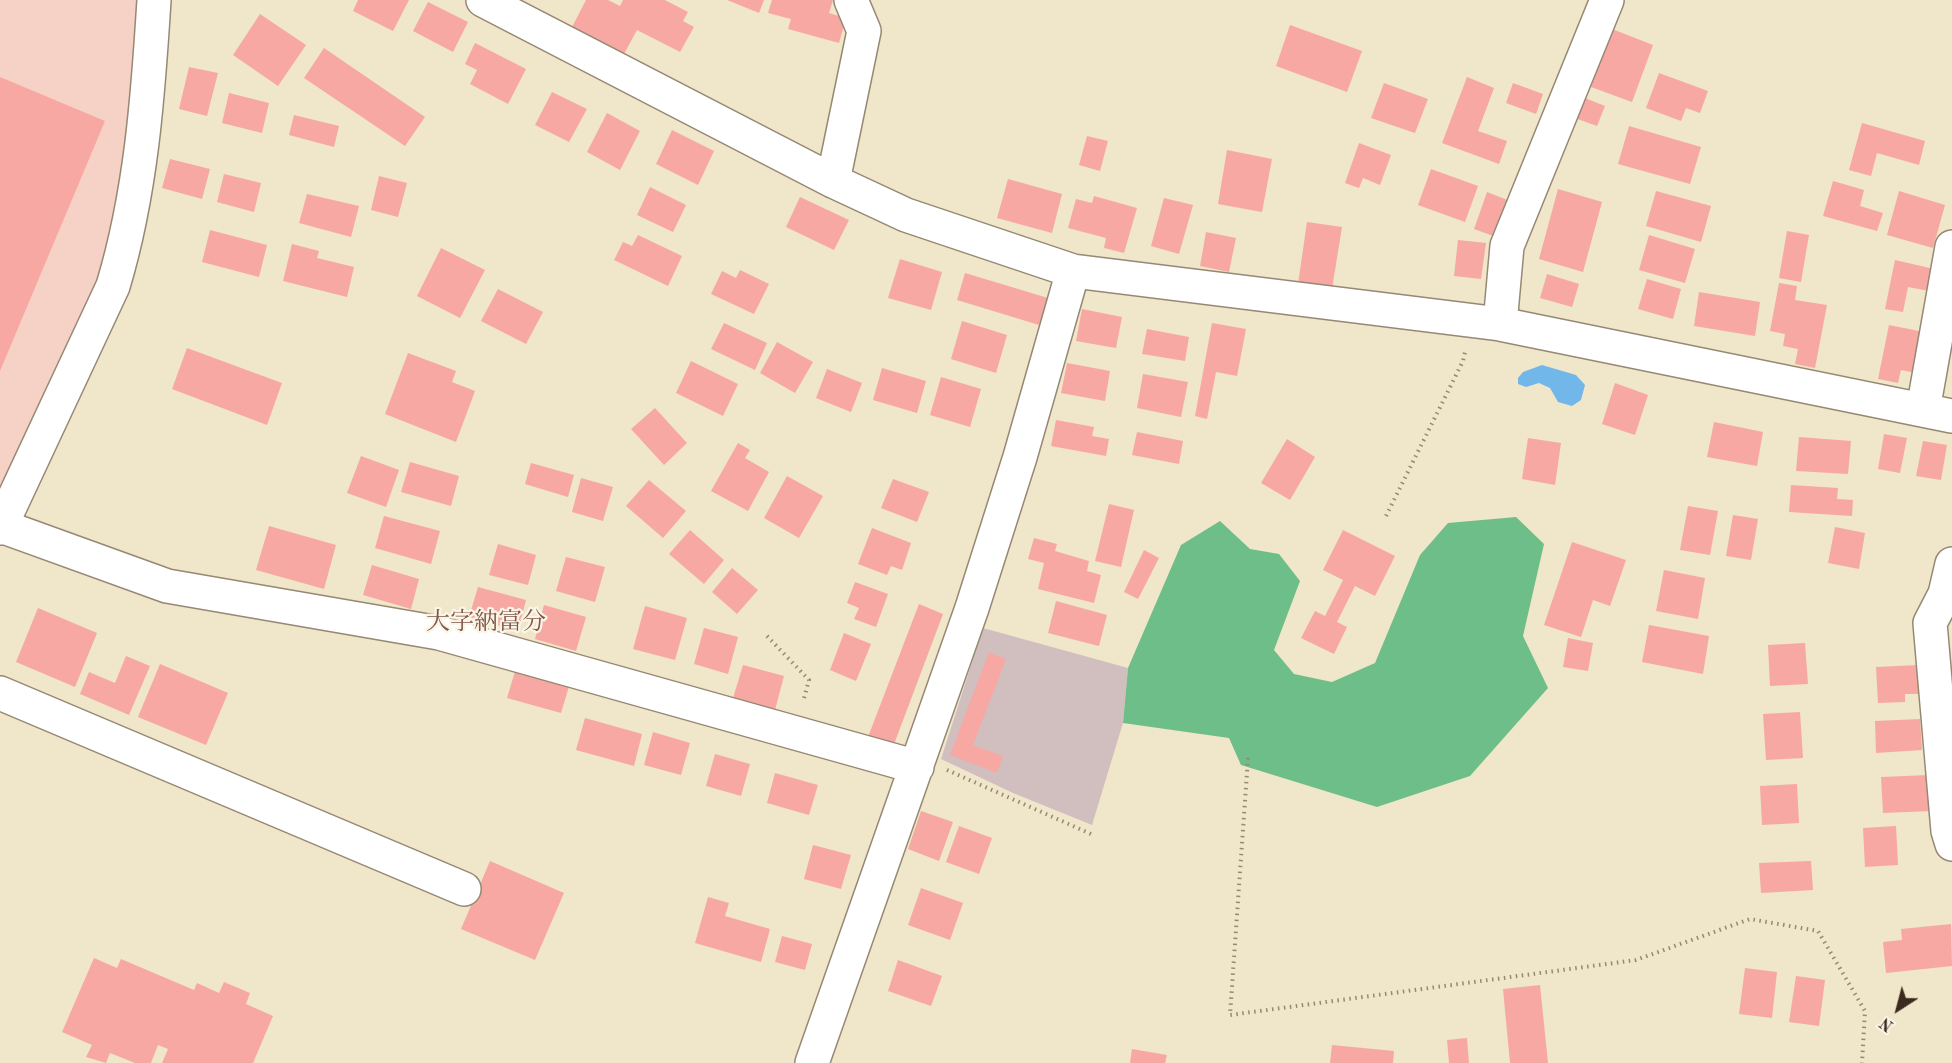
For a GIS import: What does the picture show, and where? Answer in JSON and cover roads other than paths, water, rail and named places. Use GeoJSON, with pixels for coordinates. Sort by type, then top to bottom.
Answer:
{"type":"FeatureCollection","features":[{"type":"Feature","properties":{"kind":"street"},"geometry":{"type":"LineString","coordinates":[[154,0],[146,126],[124,248],[113,286],[0,527],[167,586],[440,633],[917,767]]}},
{"type":"Feature","properties":{"kind":"street"},"geometry":{"type":"LineString","coordinates":[[483,0],[833,181],[906,215],[1073,271],[1486,322],[1937,413],[1952,247]]}},
{"type":"Feature","properties":{"kind":"street"},"geometry":{"type":"LineString","coordinates":[[833,181],[864,32],[850,0]]}},
{"type":"Feature","properties":{"kind":"street"},"geometry":{"type":"LineString","coordinates":[[1486,322],[1507,246],[1606,0]]}},
{"type":"Feature","properties":{"kind":"street"},"geometry":{"type":"LineString","coordinates":[[812,1063],[917,767],[1020,457],[1073,271]]}},
{"type":"Feature","properties":{"kind":"street"},"geometry":{"type":"LineString","coordinates":[[1952,564],[1945,594],[1930,623],[1930,646],[1948,831],[1952,844]]}},
{"type":"Feature","properties":{"kind":"street"},"geometry":{"type":"LineString","coordinates":[[0,693],[464,889]]}},
{"type":"Feature","properties":{"kind":"water"},"geometry":{"type":"Polygon","coordinates":[[[1542,365],[1576,375],[1585,385],[1581,400],[1572,406],[1558,402],[1550,388],[1539,383],[1526,387],[1518,384],[1518,378],[1523,372],[1542,365]]]}},
{"type":"Feature","properties":{"kind":"district","name":"大字納富分"},"geometry":{"type":"Point","coordinates":[486,623]}}]}
